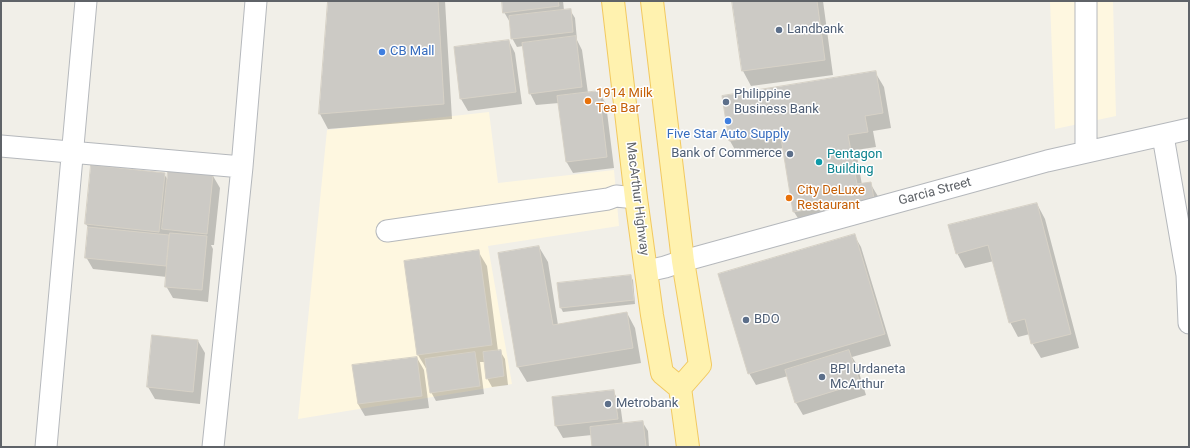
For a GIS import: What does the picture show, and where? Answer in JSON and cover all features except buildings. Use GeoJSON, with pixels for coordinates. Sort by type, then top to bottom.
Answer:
{"type":"FeatureCollection","features":[{"type":"Feature","properties":{"kind":"main road","name":"MacArthur Highway"},"geometry":{"type":"LineString","coordinates":[[613,1],[642,251],[647,271],[652,315],[662,373],[680,388]]}},
{"type":"Feature","properties":{"kind":"main road"},"geometry":{"type":"LineString","coordinates":[[652,1],[683,260],[700,365],[680,388],[688,447]]}},
{"type":"Feature","properties":{"kind":"street"},"geometry":{"type":"LineString","coordinates":[[46,447],[86,1]]}},
{"type":"Feature","properties":{"kind":"street"},"geometry":{"type":"LineString","coordinates":[[213,447],[242,167],[256,1]]}},
{"type":"Feature","properties":{"kind":"street"},"geometry":{"type":"LineString","coordinates":[[1086,1],[1086,152]]}},
{"type":"Feature","properties":{"kind":"street","name":"Garcia Street"},"geometry":{"type":"LineString","coordinates":[[647,271],[1040,163],[1189,129]]}},
{"type":"Feature","properties":{"kind":"street"},"geometry":{"type":"LineString","coordinates":[[1163,136],[1186,275],[1189,323]]}},
{"type":"Feature","properties":{"kind":"street"},"geometry":{"type":"LineString","coordinates":[[1,146],[242,167]]}},
{"type":"Feature","properties":{"kind":"street"},"geometry":{"type":"LineString","coordinates":[[387,231],[608,199],[616,196],[636,198]]}},
{"type":"Feature","properties":{"kind":"shaded area"},"geometry":{"type":"Polygon","coordinates":[[[1050,1],[1113,1],[1116,116],[1055,129],[1050,1]]]}},
{"type":"Feature","properties":{"kind":"shaded area"},"geometry":{"type":"Polygon","coordinates":[[[489,112],[498,183],[614,170],[619,226],[488,246],[512,384],[298,419],[327,130],[489,112]]]}},
{"type":"Feature","properties":{"kind":"place","name":"Landbank"},"geometry":{"type":"Point","coordinates":[779,30]}},
{"type":"Feature","properties":{"kind":"place","name":"CB Mall"},"geometry":{"type":"Point","coordinates":[382,52]}},
{"type":"Feature","properties":{"kind":"place","name":"1914 Milk Tea Bar"},"geometry":{"type":"Point","coordinates":[588,101]}},
{"type":"Feature","properties":{"kind":"place","name":"Philippine Business Bank"},"geometry":{"type":"Point","coordinates":[726,102]}},
{"type":"Feature","properties":{"kind":"place","name":"Five Star Auto Supply"},"geometry":{"type":"Point","coordinates":[728,121]}},
{"type":"Feature","properties":{"kind":"place","name":"Bank of Commerce"},"geometry":{"type":"Point","coordinates":[790,154]}},
{"type":"Feature","properties":{"kind":"place","name":"Pentagon Building"},"geometry":{"type":"Point","coordinates":[819,162]}},
{"type":"Feature","properties":{"kind":"place","name":"City DeLuxe Restaurant"},"geometry":{"type":"Point","coordinates":[789,198]}},
{"type":"Feature","properties":{"kind":"place","name":"BDO"},"geometry":{"type":"Point","coordinates":[746,320]}},
{"type":"Feature","properties":{"kind":"place","name":"BPI Urdaneta McArthur"},"geometry":{"type":"Point","coordinates":[822,377]}},
{"type":"Feature","properties":{"kind":"place","name":"Metrobank"},"geometry":{"type":"Point","coordinates":[608,404]}}]}
